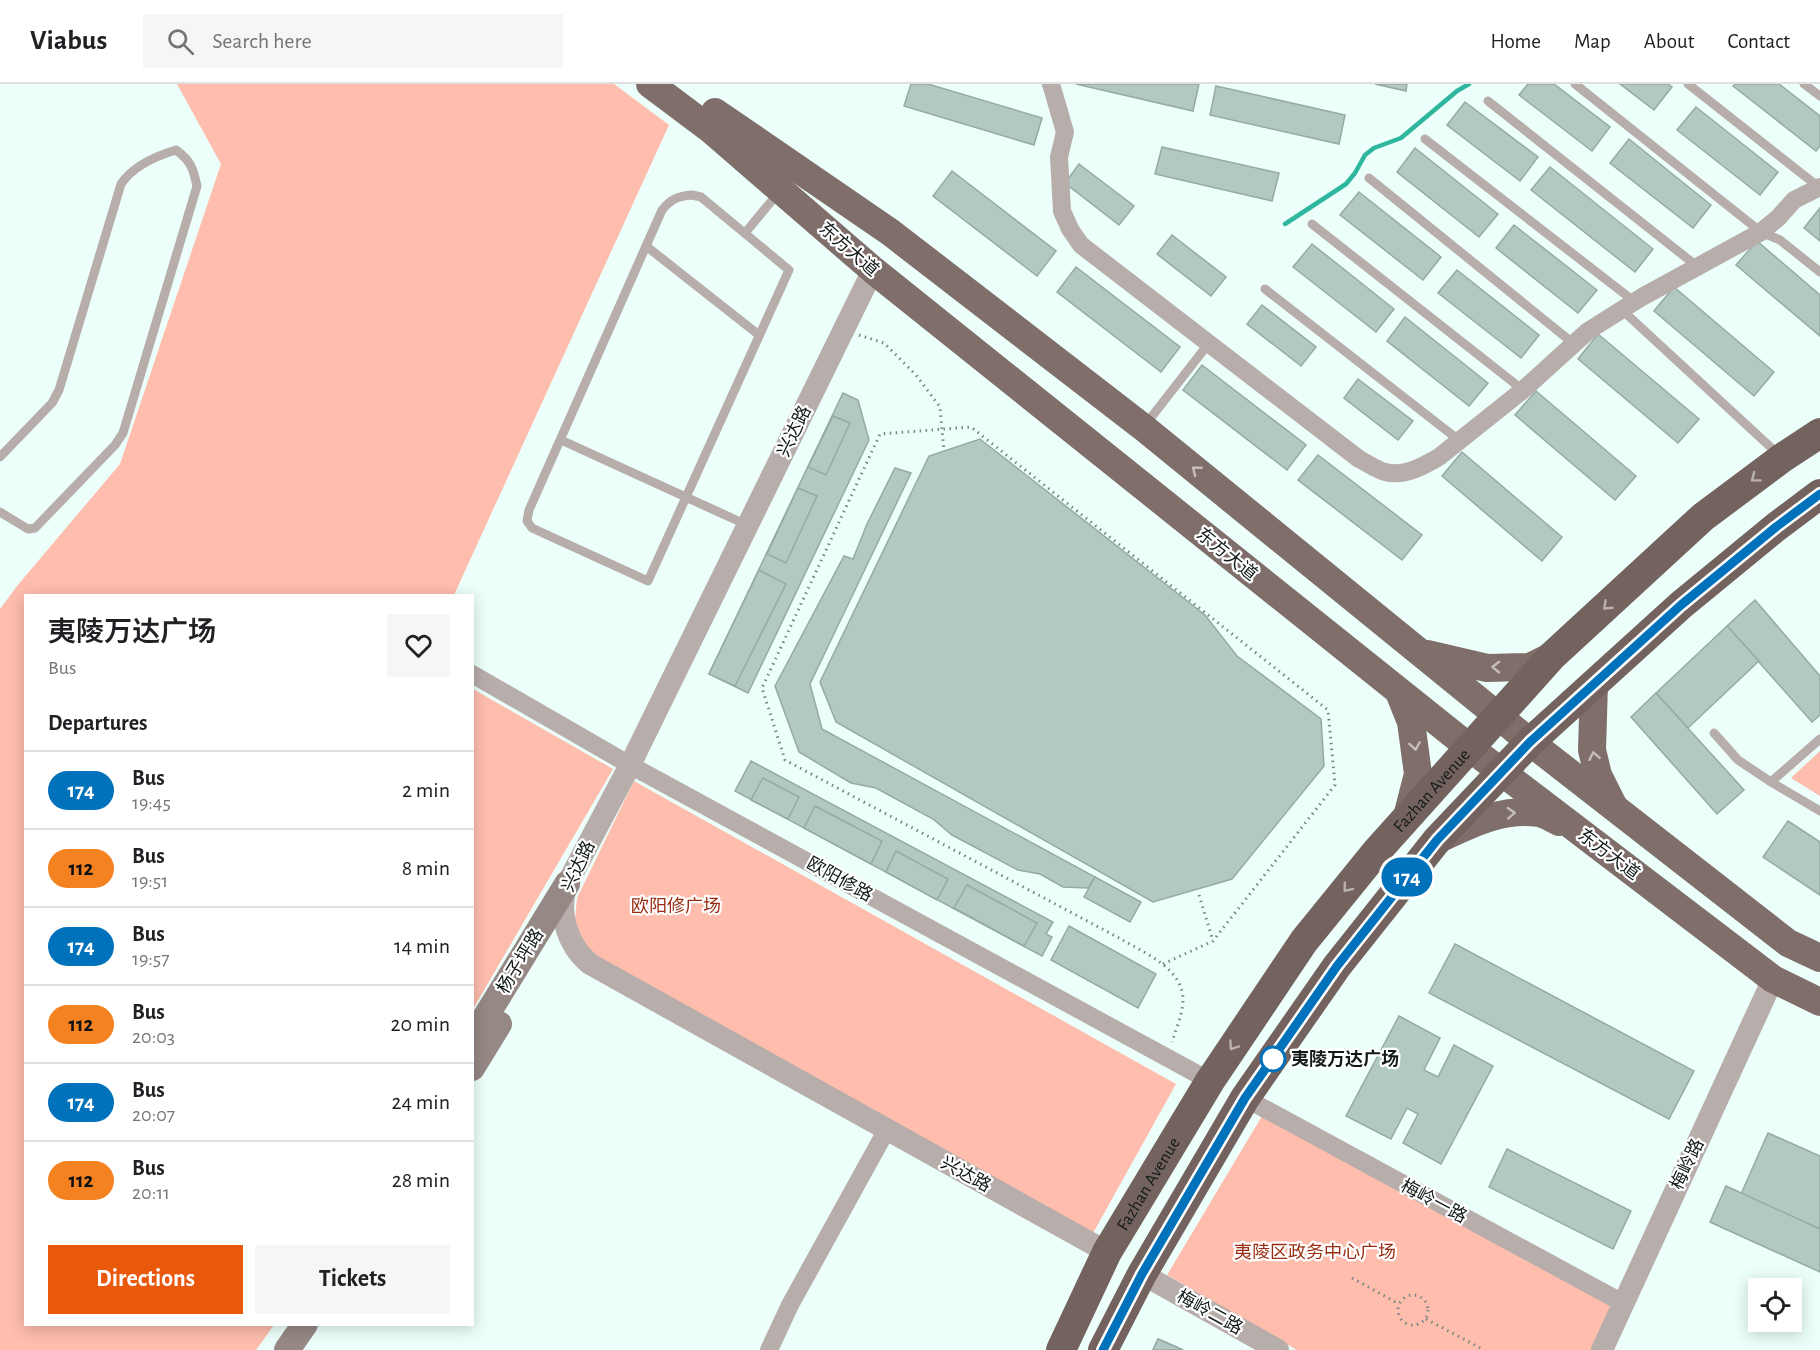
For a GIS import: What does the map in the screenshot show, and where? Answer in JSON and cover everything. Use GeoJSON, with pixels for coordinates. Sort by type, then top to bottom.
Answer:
{"type":"FeatureCollection","features":[{"type":"Feature","properties":{"kind":"highway","name":"Fazhan Avenue"},"geometry":{"type":"LineString","coordinates":[[1060,1350],[1107,1252],[1210,1081],[1304,941],[1407,818],[1552,656],[1703,517],[1782,458],[1820,433]]}},
{"type":"Feature","properties":{"kind":"highway","name":"Fazhan Avenue"},"geometry":{"type":"LineString","coordinates":[[1103,1350],[1142,1274],[1245,1098],[1337,966],[1437,840],[1530,742],[1681,605],[1820,494]]}},
{"type":"Feature","properties":{"kind":"main road","name":"东方大道"},"geometry":{"type":"LineString","coordinates":[[650,84],[890,232],[1144,428],[1615,810],[1788,943],[1820,958]]}},
{"type":"Feature","properties":{"kind":"main road","name":"东方大道"},"geometry":{"type":"LineString","coordinates":[[678,84],[781,190],[873,270],[1470,748],[1773,979],[1820,1002]]}},
{"type":"Feature","properties":{"kind":"main road"},"geometry":{"type":"LineString","coordinates":[[714,122],[1784,954],[1820,971]]}},
{"type":"Feature","properties":{"kind":"main road"},"geometry":{"type":"LineString","coordinates":[[714,122],[886,264],[1451,715],[1778,965],[1820,985]]}},
{"type":"Feature","properties":{"kind":"main road"},"geometry":{"type":"LineString","coordinates":[[1421,652],[1487,668],[1530,667],[1552,656]]}},
{"type":"Feature","properties":{"kind":"main road"},"geometry":{"type":"LineString","coordinates":[[1594,684],[1592,750],[1598,775],[1615,810]]}},
{"type":"Feature","properties":{"kind":"main road"},"geometry":{"type":"LineString","coordinates":[[1398,690],[1411,722],[1418,774],[1407,818]]}},
{"type":"Feature","properties":{"kind":"main road"},"geometry":{"type":"LineString","coordinates":[[1437,840],[1475,822],[1506,812],[1540,813],[1581,832]]}},
{"type":"Feature","properties":{"kind":"main road","name":"杨子坪路"},"geometry":{"type":"LineString","coordinates":[[474,1036],[567,884]]}},
{"type":"Feature","properties":{"kind":"main road","name":"杨子坪路"},"geometry":{"type":"LineString","coordinates":[[474,1065],[564,917]]}},
{"type":"Feature","properties":{"kind":"main road"},"geometry":{"type":"LineString","coordinates":[[270,1350],[287,1326]]}},
{"type":"Feature","properties":{"kind":"main road"},"geometry":{"type":"LineString","coordinates":[[287,1350],[304,1326]]}},
{"type":"Feature","properties":{"kind":"street"},"geometry":{"type":"LineString","coordinates":[[1051,84],[1065,132],[1059,157],[1062,211],[1081,245],[1359,459],[1385,472],[1407,472],[1424,466],[1460,441],[1523,390],[1588,331],[1628,306],[1761,232],[1794,200],[1820,187]]}},
{"type":"Feature","properties":{"kind":"street","name":"兴达路"},"geometry":{"type":"LineString","coordinates":[[873,270],[630,765],[567,884],[563,894],[564,917],[574,947],[590,964],[886,1131],[1107,1252]]}},
{"type":"Feature","properties":{"kind":"street","name":"欧阳修路"},"geometry":{"type":"LineString","coordinates":[[474,675],[630,765],[1210,1081]]}},
{"type":"Feature","properties":{"kind":"street","name":"梅岭路"},"geometry":{"type":"LineString","coordinates":[[1602,1350],[1773,979]]}},
{"type":"Feature","properties":{"kind":"street","name":"梅岭一路"},"geometry":{"type":"LineString","coordinates":[[1245,1098],[1623,1303]]}},
{"type":"Feature","properties":{"kind":"street"},"geometry":{"type":"LineString","coordinates":[[770,1350],[790,1305],[886,1131]]}},
{"type":"Feature","properties":{"kind":"street","name":"梅岭二路"},"geometry":{"type":"LineString","coordinates":[[1142,1274],[1278,1350]]}},
{"type":"Feature","properties":{"kind":"lane"},"geometry":{"type":"LineString","coordinates":[[1575,84],[1761,232],[1780,240],[1820,272]]}},
{"type":"Feature","properties":{"kind":"lane"},"geometry":{"type":"LineString","coordinates":[[1688,84],[1820,187]]}},
{"type":"Feature","properties":{"kind":"lane"},"geometry":{"type":"LineString","coordinates":[[1804,84],[1820,96]]}},
{"type":"Feature","properties":{"kind":"lane"},"geometry":{"type":"LineString","coordinates":[[1488,101],[1698,267]]}},
{"type":"Feature","properties":{"kind":"lane"},"geometry":{"type":"LineString","coordinates":[[1425,139],[1628,306],[1782,458]]}},
{"type":"Feature","properties":{"kind":"lane"},"geometry":{"type":"LineString","coordinates":[[0,457],[51,403],[59,390],[121,184],[128,174],[159,155],[176,150],[188,159],[197,186],[123,433],[115,445],[34,528],[28,529],[0,512]]}},
{"type":"Feature","properties":{"kind":"lane"},"geometry":{"type":"LineString","coordinates":[[1369,177],[1574,344]]}},
{"type":"Feature","properties":{"kind":"lane"},"geometry":{"type":"LineString","coordinates":[[745,232],[781,190]]}},
{"type":"Feature","properties":{"kind":"lane"},"geometry":{"type":"LineString","coordinates":[[692,195],[700,197],[789,270],[648,581],[532,528],[527,521],[529,510],[646,246],[662,210],[670,200],[679,196],[692,195]]}},
{"type":"Feature","properties":{"kind":"lane"},"geometry":{"type":"LineString","coordinates":[[1312,224],[1523,390]]}},
{"type":"Feature","properties":{"kind":"lane"},"geometry":{"type":"LineString","coordinates":[[646,246],[759,335]]}},
{"type":"Feature","properties":{"kind":"lane"},"geometry":{"type":"LineString","coordinates":[[1265,290],[1460,441]]}},
{"type":"Feature","properties":{"kind":"lane"},"geometry":{"type":"LineString","coordinates":[[1144,428],[1209,343]]}},
{"type":"Feature","properties":{"kind":"lane"},"geometry":{"type":"LineString","coordinates":[[561,440],[747,525]]}},
{"type":"Feature","properties":{"kind":"lane"},"geometry":{"type":"LineString","coordinates":[[1714,733],[1738,760],[1820,811]]}},
{"type":"Feature","properties":{"kind":"lane"},"geometry":{"type":"LineString","coordinates":[[1771,782],[1820,739]]}},
{"type":"Feature","properties":{"kind":"path"},"geometry":{"type":"LineString","coordinates":[[844,329],[884,343],[916,375],[940,407],[944,451]]}},
{"type":"Feature","properties":{"kind":"path"},"geometry":{"type":"LineString","coordinates":[[1163,964],[1213,941],[1335,785],[1328,710],[971,427],[880,434],[762,688],[785,760],[1121,939],[1163,964],[1179,981],[1183,1000],[1168,1058]]}},
{"type":"Feature","properties":{"kind":"path"},"geometry":{"type":"LineString","coordinates":[[1199,896],[1213,941]]}},
{"type":"Feature","properties":{"kind":"path"},"geometry":{"type":"LineString","coordinates":[[1352,1278],[1399,1304]]}},
{"type":"Feature","properties":{"kind":"path"},"geometry":{"type":"LineString","coordinates":[[1411,1295],[1420,1297],[1428,1309],[1426,1319],[1418,1325],[1408,1325],[1400,1319],[1399,1304],[1411,1295]]}},
{"type":"Feature","properties":{"kind":"path"},"geometry":{"type":"LineString","coordinates":[[1426,1319],[1484,1350]]}},
{"type":"Feature","properties":{"kind":"green space"},"geometry":{"type":"Polygon","coordinates":[[[177,84],[614,84],[669,125],[454,594],[24,594],[24,1326],[273,1326],[256,1350],[0,1350],[0,609],[120,464],[221,164],[177,84]]]}},
{"type":"Feature","properties":{"kind":"green space"},"geometry":{"type":"Polygon","coordinates":[[[474,690],[613,769],[474,1007],[474,690]]]}},
{"type":"Feature","properties":{"kind":"green space"},"geometry":{"type":"Polygon","coordinates":[[[1820,751],[1820,796],[1791,778],[1820,751]]]}},
{"type":"Feature","properties":{"kind":"green space","name":"欧阳修广场"},"geometry":{"type":"Polygon","coordinates":[[[634,781],[1176,1084],[1092,1235],[591,960],[574,931],[577,898],[634,781]]]}},
{"type":"Feature","properties":{"kind":"green space","name":"夷陵区政务中心广场"},"geometry":{"type":"Polygon","coordinates":[[[1262,1116],[1611,1306],[1592,1350],[1297,1350],[1167,1275],[1262,1116]]]}},
{"type":"Feature","properties":{"kind":"building"},"geometry":{"type":"Polygon","coordinates":[[[911,84],[928,84],[1042,118],[1034,145],[904,106],[911,84]]]}},
{"type":"Feature","properties":{"kind":"building"},"geometry":{"type":"Polygon","coordinates":[[[1076,84],[1199,84],[1193,111],[1076,84]]]}},
{"type":"Feature","properties":{"kind":"building"},"geometry":{"type":"Polygon","coordinates":[[[1375,84],[1407,84],[1406,91],[1375,84]]]}},
{"type":"Feature","properties":{"kind":"building"},"geometry":{"type":"Polygon","coordinates":[[[1528,84],[1554,84],[1610,127],[1592,151],[1519,95],[1528,84]]]}},
{"type":"Feature","properties":{"kind":"building"},"geometry":{"type":"Polygon","coordinates":[[[1620,84],[1668,84],[1672,87],[1654,110],[1620,84]]]}},
{"type":"Feature","properties":{"kind":"building"},"geometry":{"type":"Polygon","coordinates":[[[1735,84],[1779,84],[1820,116],[1820,146],[1816,151],[1733,86],[1735,84]]]}},
{"type":"Feature","properties":{"kind":"building"},"geometry":{"type":"Polygon","coordinates":[[[1216,86],[1345,115],[1339,144],[1210,115],[1216,86]]]}},
{"type":"Feature","properties":{"kind":"building"},"geometry":{"type":"Polygon","coordinates":[[[1465,102],[1538,157],[1520,181],[1447,125],[1465,102]]]}},
{"type":"Feature","properties":{"kind":"building"},"geometry":{"type":"Polygon","coordinates":[[[1696,107],[1778,172],[1760,195],[1677,130],[1696,107]]]}},
{"type":"Feature","properties":{"kind":"building"},"geometry":{"type":"Polygon","coordinates":[[[1629,139],[1711,205],[1693,228],[1610,163],[1629,139]]]}},
{"type":"Feature","properties":{"kind":"building"},"geometry":{"type":"Polygon","coordinates":[[[1162,147],[1279,173],[1272,201],[1155,174],[1162,147]]]}},
{"type":"Feature","properties":{"kind":"building"},"geometry":{"type":"Polygon","coordinates":[[[1415,148],[1498,214],[1479,237],[1397,172],[1415,148]]]}},
{"type":"Feature","properties":{"kind":"building"},"geometry":{"type":"Polygon","coordinates":[[[1079,164],[1134,206],[1119,225],[1065,183],[1079,164]]]}},
{"type":"Feature","properties":{"kind":"building"},"geometry":{"type":"Polygon","coordinates":[[[1550,167],[1653,249],[1635,272],[1531,190],[1550,167]]]}},
{"type":"Feature","properties":{"kind":"building"},"geometry":{"type":"Polygon","coordinates":[[[952,171],[1056,251],[1037,276],[933,196],[952,171]]]}},
{"type":"Feature","properties":{"kind":"building"},"geometry":{"type":"Polygon","coordinates":[[[1359,192],[1441,257],[1423,280],[1340,215],[1359,192]]]}},
{"type":"Feature","properties":{"kind":"building"},"geometry":{"type":"Polygon","coordinates":[[[1820,208],[1820,241],[1804,228],[1820,208]]]}},
{"type":"Feature","properties":{"kind":"building"},"geometry":{"type":"Polygon","coordinates":[[[1514,225],[1597,290],[1578,313],[1496,248],[1514,225]]]}},
{"type":"Feature","properties":{"kind":"building"},"geometry":{"type":"Polygon","coordinates":[[[1172,235],[1226,277],[1211,296],[1157,254],[1172,235]]]}},
{"type":"Feature","properties":{"kind":"building"},"geometry":{"type":"Polygon","coordinates":[[[1757,241],[1820,295],[1820,336],[1736,265],[1757,241]]]}},
{"type":"Feature","properties":{"kind":"building"},"geometry":{"type":"Polygon","coordinates":[[[1312,244],[1394,309],[1376,332],[1293,267],[1312,244]]]}},
{"type":"Feature","properties":{"kind":"building"},"geometry":{"type":"Polygon","coordinates":[[[1076,267],[1180,347],[1161,372],[1057,292],[1076,267]]]}},
{"type":"Feature","properties":{"kind":"building"},"geometry":{"type":"Polygon","coordinates":[[[1457,270],[1539,335],[1521,358],[1438,293],[1457,270]]]}},
{"type":"Feature","properties":{"kind":"building"},"geometry":{"type":"Polygon","coordinates":[[[1674,287],[1774,372],[1754,396],[1654,311],[1674,287]]]}},
{"type":"Feature","properties":{"kind":"building"},"geometry":{"type":"Polygon","coordinates":[[[1262,305],[1316,347],[1301,366],[1247,324],[1262,305]]]}},
{"type":"Feature","properties":{"kind":"building"},"geometry":{"type":"Polygon","coordinates":[[[1405,317],[1488,383],[1469,406],[1387,341],[1405,317]]]}},
{"type":"Feature","properties":{"kind":"building"},"geometry":{"type":"Polygon","coordinates":[[[1598,334],[1699,419],[1678,443],[1578,359],[1598,334]]]}},
{"type":"Feature","properties":{"kind":"building"},"geometry":{"type":"Polygon","coordinates":[[[1202,365],[1306,445],[1287,470],[1183,390],[1202,365]]]}},
{"type":"Feature","properties":{"kind":"building"},"geometry":{"type":"Polygon","coordinates":[[[1358,379],[1413,421],[1398,440],[1344,398],[1358,379]]]}},
{"type":"Feature","properties":{"kind":"building"},"geometry":{"type":"Polygon","coordinates":[[[1536,391],[1636,476],[1615,500],[1515,415],[1536,391]]]}},
{"type":"Feature","properties":{"kind":"building"},"geometry":{"type":"Polygon","coordinates":[[[843,393],[858,400],[869,440],[748,693],[709,674],[843,393]]]}},
{"type":"Feature","properties":{"kind":"building"},"geometry":{"type":"Polygon","coordinates":[[[833,416],[850,423],[826,475],[808,467],[833,416]]]}},
{"type":"Feature","properties":{"kind":"building"},"geometry":{"type":"Polygon","coordinates":[[[980,439],[1205,615],[1237,656],[1321,719],[1324,766],[1232,879],[1153,902],[836,722],[820,682],[929,456],[980,439]]]}},
{"type":"Feature","properties":{"kind":"building"},"geometry":{"type":"Polygon","coordinates":[[[1462,452],[1562,537],[1542,561],[1442,476],[1462,452]]]}},
{"type":"Feature","properties":{"kind":"building"},"geometry":{"type":"Polygon","coordinates":[[[1318,455],[1422,535],[1402,560],[1298,480],[1318,455]]]}},
{"type":"Feature","properties":{"kind":"building"},"geometry":{"type":"Polygon","coordinates":[[[895,468],[911,473],[810,684],[822,729],[1095,877],[1088,888],[1063,887],[1040,874],[1018,870],[952,835],[933,819],[876,788],[851,783],[799,752],[775,686],[844,556],[853,559],[867,524],[895,468]]]}},
{"type":"Feature","properties":{"kind":"building"},"geometry":{"type":"Polygon","coordinates":[[[798,488],[817,496],[786,563],[767,554],[798,488]]]}},
{"type":"Feature","properties":{"kind":"building"},"geometry":{"type":"Polygon","coordinates":[[[759,570],[786,584],[735,686],[709,674],[759,570]]]}},
{"type":"Feature","properties":{"kind":"building"},"geometry":{"type":"Polygon","coordinates":[[[1755,600],[1820,676],[1820,715],[1812,722],[1727,626],[1755,600]]]}},
{"type":"Feature","properties":{"kind":"building"},"geometry":{"type":"Polygon","coordinates":[[[1727,626],[1759,661],[1688,728],[1656,693],[1727,626]]]}},
{"type":"Feature","properties":{"kind":"building"},"geometry":{"type":"Polygon","coordinates":[[[1656,693],[1744,790],[1717,814],[1631,717],[1656,693]]]}},
{"type":"Feature","properties":{"kind":"building"},"geometry":{"type":"Polygon","coordinates":[[[751,761],[1053,922],[1046,934],[1052,937],[1042,956],[735,791],[751,761]]]}},
{"type":"Feature","properties":{"kind":"building"},"geometry":{"type":"Polygon","coordinates":[[[763,778],[799,797],[788,819],[751,800],[763,778]]]}},
{"type":"Feature","properties":{"kind":"building"},"geometry":{"type":"Polygon","coordinates":[[[815,806],[882,841],[871,864],[804,828],[815,806]]]}},
{"type":"Feature","properties":{"kind":"building"},"geometry":{"type":"Polygon","coordinates":[[[1788,821],[1820,842],[1820,895],[1763,857],[1788,821]]]}},
{"type":"Feature","properties":{"kind":"building"},"geometry":{"type":"Polygon","coordinates":[[[896,851],[948,879],[937,900],[886,872],[896,851]]]}},
{"type":"Feature","properties":{"kind":"building"},"geometry":{"type":"Polygon","coordinates":[[[1095,877],[1141,902],[1130,922],[1084,897],[1095,877]]]}},
{"type":"Feature","properties":{"kind":"building"},"geometry":{"type":"Polygon","coordinates":[[[967,885],[1037,923],[1024,946],[954,908],[967,885]]]}},
{"type":"Feature","properties":{"kind":"building"},"geometry":{"type":"Polygon","coordinates":[[[1069,926],[1156,974],[1138,1008],[1051,960],[1069,926]]]}},
{"type":"Feature","properties":{"kind":"building"},"geometry":{"type":"Polygon","coordinates":[[[1455,944],[1694,1071],[1669,1119],[1429,993],[1455,944]]]}},
{"type":"Feature","properties":{"kind":"building"},"geometry":{"type":"Polygon","coordinates":[[[1399,1016],[1440,1038],[1424,1070],[1438,1077],[1454,1045],[1493,1066],[1441,1164],[1403,1143],[1418,1114],[1407,1108],[1391,1139],[1346,1116],[1399,1016]]]}},
{"type":"Feature","properties":{"kind":"building"},"geometry":{"type":"Polygon","coordinates":[[[1768,1133],[1820,1156],[1820,1229],[1741,1194],[1768,1133]]]}},
{"type":"Feature","properties":{"kind":"building"},"geometry":{"type":"Polygon","coordinates":[[[1507,1149],[1631,1211],[1613,1249],[1489,1187],[1507,1149]]]}},
{"type":"Feature","properties":{"kind":"building"},"geometry":{"type":"Polygon","coordinates":[[[1726,1186],[1820,1229],[1820,1272],[1710,1222],[1726,1186]]]}},
{"type":"Feature","properties":{"kind":"building"},"geometry":{"type":"Polygon","coordinates":[[[1158,1339],[1183,1350],[1153,1350],[1158,1339]]]}},
{"type":"Feature","properties":{"kind":"building"},"geometry":{"type":"Polygon","coordinates":[[[1158,1339],[1183,1350],[1153,1350],[1158,1339]]]}},
{"type":"Feature","properties":{"kind":"waterway"},"geometry":{"type":"LineString","coordinates":[[1285,224],[1346,184],[1365,155],[1374,148],[1401,138],[1457,91],[1469,84]]}},
{"type":"Feature","properties":{"kind":"bus line","name":"174"},"geometry":{"type":"LineString","coordinates":[[1103,1350],[1142,1274],[1245,1098],[1337,966],[1437,840],[1530,742],[1681,605],[1820,494]]}},
{"type":"Feature","properties":{"kind":"place","name":"夷陵万达广场"},"geometry":{"type":"Point","coordinates":[1273,1059]}}]}
